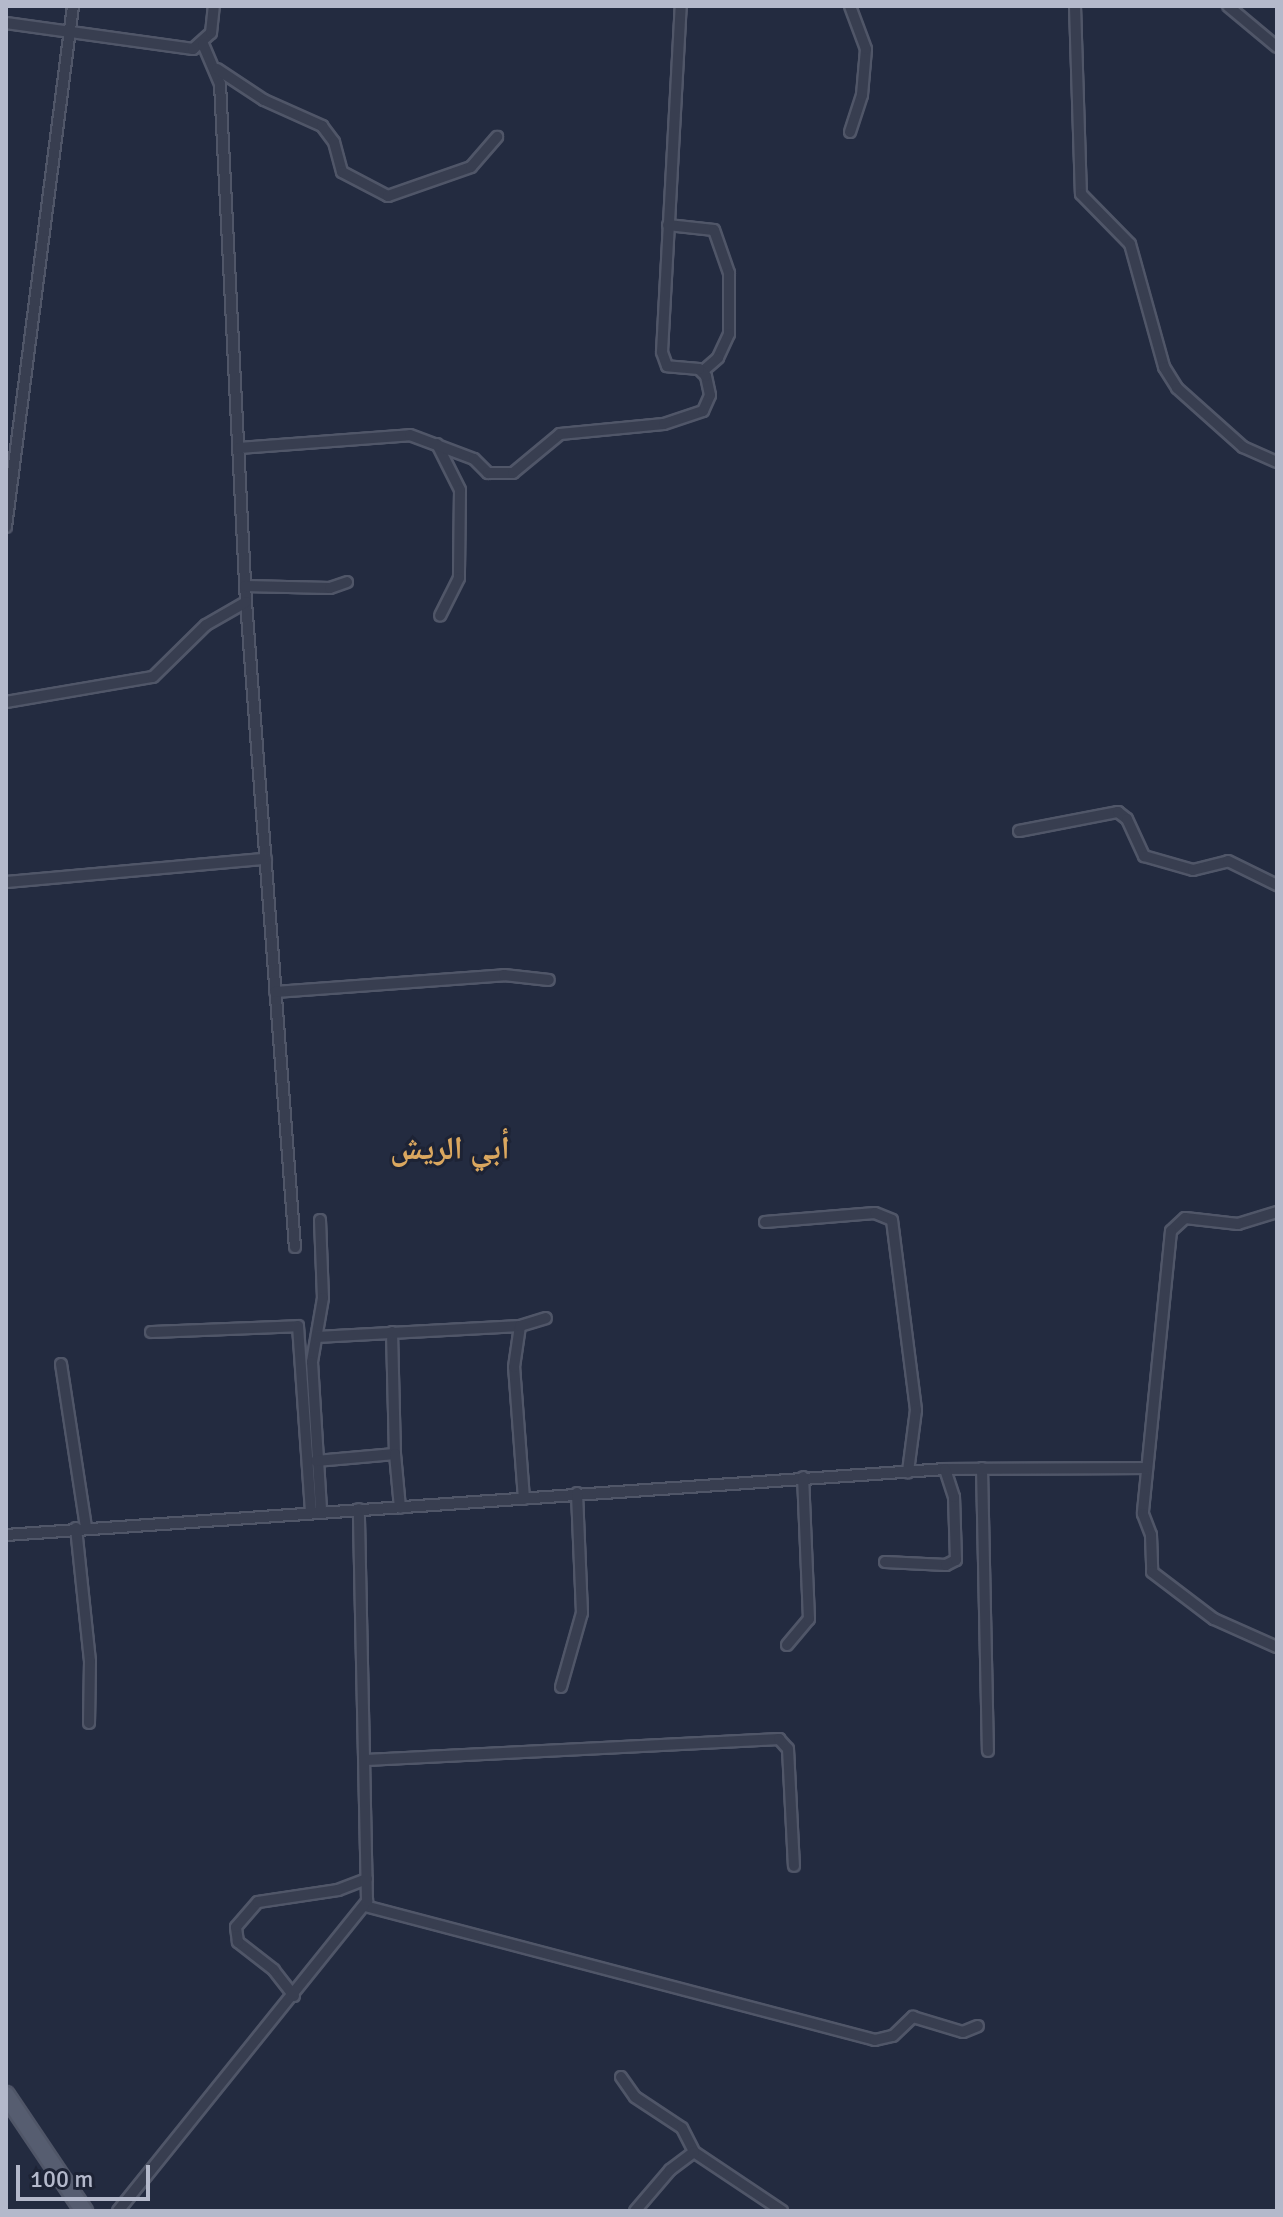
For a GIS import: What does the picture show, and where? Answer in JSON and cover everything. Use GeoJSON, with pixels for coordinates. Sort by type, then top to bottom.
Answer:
{"type":"FeatureCollection","features":[{"type":"Feature","properties":{"kind":"main road"},"geometry":{"type":"LineString","coordinates":[[6,2095],[84,2211]]}},
{"type":"Feature","properties":{"kind":"street"},"geometry":{"type":"LineString","coordinates":[[6,527],[73,6]]}},
{"type":"Feature","properties":{"kind":"street"},"geometry":{"type":"LineString","coordinates":[[6,23],[188,50],[203,44],[211,33],[214,6]]}},
{"type":"Feature","properties":{"kind":"street"},"geometry":{"type":"LineString","coordinates":[[668,225],[714,230],[727,264],[729,334],[718,358],[702,372],[671,368],[662,357],[668,225],[681,6]]}},
{"type":"Feature","properties":{"kind":"street"},"geometry":{"type":"LineString","coordinates":[[850,6],[866,49],[862,95],[850,132]]}},
{"type":"Feature","properties":{"kind":"street"},"geometry":{"type":"LineString","coordinates":[[1075,6],[1081,194],[1130,244],[1164,367],[1177,388],[1243,447],[1277,462]]}},
{"type":"Feature","properties":{"kind":"street"},"geometry":{"type":"LineString","coordinates":[[1228,6],[1277,47]]}},
{"type":"Feature","properties":{"kind":"street"},"geometry":{"type":"LineString","coordinates":[[203,44],[217,69],[246,602],[295,1247]]}},
{"type":"Feature","properties":{"kind":"street"},"geometry":{"type":"LineString","coordinates":[[217,69],[264,100],[322,126],[334,142],[342,172],[388,196],[471,167],[497,137]]}},
{"type":"Feature","properties":{"kind":"street"},"geometry":{"type":"LineString","coordinates":[[239,448],[391,434],[436,443],[474,459],[488,473],[513,473],[560,434],[664,424],[699,415],[711,390],[702,372]]}},
{"type":"Feature","properties":{"kind":"street"},"geometry":{"type":"LineString","coordinates":[[436,443],[460,490],[459,578],[440,616]]}},
{"type":"Feature","properties":{"kind":"street"},"geometry":{"type":"LineString","coordinates":[[245,586],[330,588],[347,582]]}},
{"type":"Feature","properties":{"kind":"street"},"geometry":{"type":"LineString","coordinates":[[6,702],[153,677],[206,625],[246,602]]}},
{"type":"Feature","properties":{"kind":"street"},"geometry":{"type":"LineString","coordinates":[[1019,831],[1087,822],[1118,812],[1127,819],[1144,856],[1193,870],[1228,861],[1277,885]]}},
{"type":"Feature","properties":{"kind":"street"},"geometry":{"type":"LineString","coordinates":[[6,882],[266,859]]}},
{"type":"Feature","properties":{"kind":"street"},"geometry":{"type":"LineString","coordinates":[[275,992],[504,975],[549,980]]}},
{"type":"Feature","properties":{"kind":"street"},"geometry":{"type":"LineString","coordinates":[[1277,1212],[1238,1224],[1185,1218],[1174,1224],[1143,1514],[1151,1535],[1152,1572],[1214,1619],[1277,1647]]}},
{"type":"Feature","properties":{"kind":"street"},"geometry":{"type":"LineString","coordinates":[[765,1222],[875,1213],[892,1220],[916,1410],[908,1472]]}},
{"type":"Feature","properties":{"kind":"street"},"geometry":{"type":"LineString","coordinates":[[316,1511],[312,1362],[323,1287],[320,1220]]}},
{"type":"Feature","properties":{"kind":"street"},"geometry":{"type":"LineString","coordinates":[[317,1337],[520,1326],[546,1318]]}},
{"type":"Feature","properties":{"kind":"street"},"geometry":{"type":"LineString","coordinates":[[151,1332],[298,1326],[316,1511]]}},
{"type":"Feature","properties":{"kind":"street"},"geometry":{"type":"LineString","coordinates":[[520,1326],[514,1378],[524,1499]]}},
{"type":"Feature","properties":{"kind":"street"},"geometry":{"type":"LineString","coordinates":[[392,1332],[395,1454],[400,1508]]}},
{"type":"Feature","properties":{"kind":"street"},"geometry":{"type":"LineString","coordinates":[[61,1364],[81,1527],[90,1661],[89,1723]]}},
{"type":"Feature","properties":{"kind":"street"},"geometry":{"type":"LineString","coordinates":[[316,1461],[395,1454]]}},
{"type":"Feature","properties":{"kind":"street"},"geometry":{"type":"LineString","coordinates":[[6,1535],[81,1527],[400,1508],[803,1477],[982,1468],[1147,1468]]}},
{"type":"Feature","properties":{"kind":"street"},"geometry":{"type":"LineString","coordinates":[[982,1468],[988,1751]]}},
{"type":"Feature","properties":{"kind":"street"},"geometry":{"type":"LineString","coordinates":[[885,1562],[946,1565],[956,1560],[954,1497],[945,1469]]}},
{"type":"Feature","properties":{"kind":"street"},"geometry":{"type":"LineString","coordinates":[[787,1645],[809,1619],[803,1477]]}},
{"type":"Feature","properties":{"kind":"street"},"geometry":{"type":"LineString","coordinates":[[561,1687],[582,1613],[577,1493]]}},
{"type":"Feature","properties":{"kind":"street"},"geometry":{"type":"LineString","coordinates":[[118,2211],[365,1906],[366,1760],[359,1509]]}},
{"type":"Feature","properties":{"kind":"street"},"geometry":{"type":"LineString","coordinates":[[366,1760],[779,1739],[788,1749],[794,1866]]}},
{"type":"Feature","properties":{"kind":"street"},"geometry":{"type":"LineString","coordinates":[[294,1996],[274,1970],[238,1942],[236,1927],[258,1902],[338,1890],[367,1879]]}},
{"type":"Feature","properties":{"kind":"street"},"geometry":{"type":"LineString","coordinates":[[365,1906],[875,2040],[893,2036],[919,2016],[963,2032],[978,2026]]}},
{"type":"Feature","properties":{"kind":"street"},"geometry":{"type":"LineString","coordinates":[[621,2077],[635,2097],[682,2128],[694,2152],[782,2211]]}},
{"type":"Feature","properties":{"kind":"street"},"geometry":{"type":"LineString","coordinates":[[635,2211],[670,2170],[694,2152]]}},
{"type":"Feature","properties":{"kind":"district","name":"أبي الريش"},"geometry":{"type":"Point","coordinates":[450,1149]}}]}
